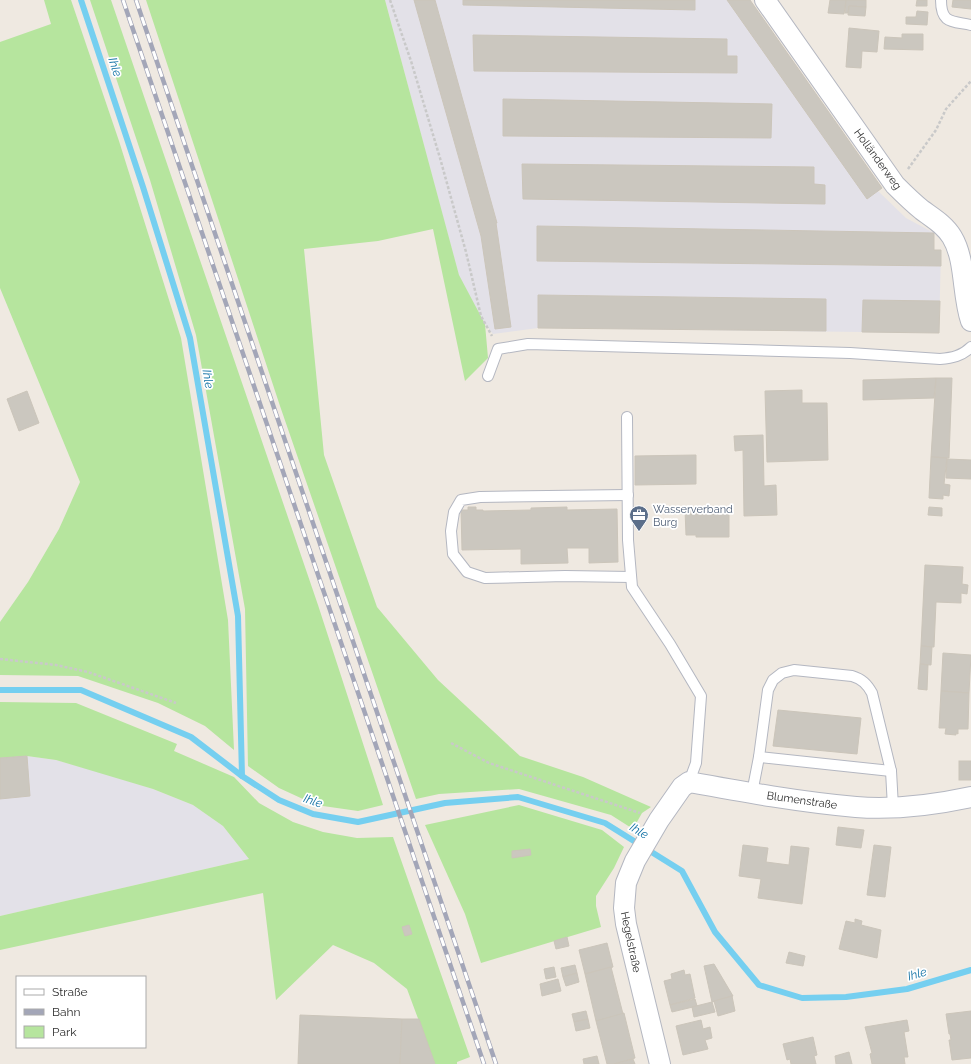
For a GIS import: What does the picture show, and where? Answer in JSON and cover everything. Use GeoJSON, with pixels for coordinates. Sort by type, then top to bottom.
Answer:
{"type":"FeatureCollection","features":[{"type":"Feature","properties":{"kind":"street","name":"Holländerweg"},"geometry":{"type":"LineString","coordinates":[[764,0],[895,185],[907,197],[940,223],[952,236],[961,264],[967,307],[971,321]]}},
{"type":"Feature","properties":{"kind":"street","name":"Blumenstraße"},"geometry":{"type":"LineString","coordinates":[[689,782],[752,793],[857,807],[893,807],[945,802],[971,797]]}},
{"type":"Feature","properties":{"kind":"street"},"geometry":{"type":"LineString","coordinates":[[657,823],[682,787],[689,782]]}},
{"type":"Feature","properties":{"kind":"street","name":"Hegelstraße"},"geometry":{"type":"LineString","coordinates":[[657,823],[635,861],[626,883],[624,908],[626,924],[660,1064]]}},
{"type":"Feature","properties":{"kind":"lane"},"geometry":{"type":"LineString","coordinates":[[941,0],[944,17],[948,21],[971,25]]}},
{"type":"Feature","properties":{"kind":"lane"},"geometry":{"type":"LineString","coordinates":[[488,376],[498,349],[528,344],[842,353],[940,359],[955,358],[971,347]]}},
{"type":"Feature","properties":{"kind":"lane"},"geometry":{"type":"LineString","coordinates":[[627,417],[628,540],[632,587],[670,644],[701,696],[696,763],[689,782]]}},
{"type":"Feature","properties":{"kind":"lane"},"geometry":{"type":"LineString","coordinates":[[628,496],[480,497],[461,500],[454,512],[452,531],[453,554],[467,572],[485,578],[565,576],[631,577]]}},
{"type":"Feature","properties":{"kind":"lane"},"geometry":{"type":"LineString","coordinates":[[752,793],[759,757],[768,690],[773,680],[782,673],[794,670],[809,671],[852,676],[861,679],[867,684],[872,693],[890,771],[893,807]]}},
{"type":"Feature","properties":{"kind":"lane"},"geometry":{"type":"LineString","coordinates":[[759,757],[890,771]]}},
{"type":"Feature","properties":{"kind":"path"},"geometry":{"type":"LineString","coordinates":[[390,0],[411,61],[440,158],[466,252],[481,316],[498,349]]}},
{"type":"Feature","properties":{"kind":"path"},"geometry":{"type":"LineString","coordinates":[[895,185],[928,141],[946,109],[971,81]]}},
{"type":"Feature","properties":{"kind":"path"},"geometry":{"type":"LineString","coordinates":[[0,659],[56,665],[88,672],[176,703]]}},
{"type":"Feature","properties":{"kind":"path"},"geometry":{"type":"LineString","coordinates":[[451,743],[489,763],[657,823]]}},
{"type":"Feature","properties":{"kind":"shaded area"},"geometry":{"type":"Polygon","coordinates":[[[385,0],[750,0],[882,188],[878,191],[906,218],[934,233],[934,250],[941,250],[939,333],[538,328],[493,334],[485,324],[459,276],[385,0]]]}},
{"type":"Feature","properties":{"kind":"shaded area"},"geometry":{"type":"Polygon","coordinates":[[[27,756],[56,760],[109,775],[153,789],[193,805],[223,826],[249,859],[0,916],[0,758],[27,756]]]}},
{"type":"Feature","properties":{"kind":"green space"},"geometry":{"type":"Polygon","coordinates":[[[44,0],[71,0],[119,141],[181,338],[228,620],[234,750],[205,726],[158,703],[78,676],[0,675],[0,622],[28,582],[59,529],[80,482],[0,288],[0,42],[51,24],[44,0]]]}},
{"type":"Feature","properties":{"kind":"green space"},"geometry":{"type":"Polygon","coordinates":[[[90,0],[111,0],[318,605],[383,805],[358,811],[316,805],[279,788],[248,766],[245,609],[196,335],[150,180],[90,0]]]}},
{"type":"Feature","properties":{"kind":"green space"},"geometry":{"type":"Polygon","coordinates":[[[146,0],[385,0],[459,275],[485,324],[488,358],[465,381],[433,229],[378,241],[304,249],[324,455],[377,607],[438,680],[520,756],[583,777],[651,807],[642,813],[633,829],[611,815],[519,789],[439,794],[416,799],[280,406],[146,0]]]}},
{"type":"Feature","properties":{"kind":"green space"},"geometry":{"type":"Polygon","coordinates":[[[0,702],[76,703],[177,744],[174,751],[234,777],[259,803],[293,822],[323,832],[357,838],[393,837],[470,1057],[457,1062],[457,1064],[435,1064],[407,989],[374,963],[333,945],[276,1000],[263,893],[0,950],[0,916],[249,859],[223,826],[193,805],[153,789],[56,760],[27,756],[0,758],[0,702]]]}},
{"type":"Feature","properties":{"kind":"green space"},"geometry":{"type":"Polygon","coordinates":[[[519,805],[602,830],[624,847],[614,868],[596,896],[596,906],[601,927],[481,963],[465,914],[425,825],[519,805]]]}},
{"type":"Feature","properties":{"kind":"building"},"geometry":{"type":"Polygon","coordinates":[[[414,0],[435,0],[497,223],[511,327],[495,329],[481,236],[414,0]]]}},
{"type":"Feature","properties":{"kind":"building"},"geometry":{"type":"Polygon","coordinates":[[[463,0],[695,0],[695,10],[463,5],[463,0]]]}},
{"type":"Feature","properties":{"kind":"building"},"geometry":{"type":"Polygon","coordinates":[[[727,0],[750,0],[882,188],[867,199],[727,0]]]}},
{"type":"Feature","properties":{"kind":"building"},"geometry":{"type":"Polygon","coordinates":[[[830,0],[846,0],[844,14],[828,13],[830,0]]]}},
{"type":"Feature","properties":{"kind":"building"},"geometry":{"type":"Polygon","coordinates":[[[846,0],[866,0],[866,7],[849,6],[848,13],[845,13],[846,0]]]}},
{"type":"Feature","properties":{"kind":"building"},"geometry":{"type":"Polygon","coordinates":[[[917,0],[927,0],[927,6],[916,6],[917,0]]]}},
{"type":"Feature","properties":{"kind":"building"},"geometry":{"type":"Polygon","coordinates":[[[953,0],[971,0],[971,9],[952,7],[953,0]]]}},
{"type":"Feature","properties":{"kind":"building"},"geometry":{"type":"Polygon","coordinates":[[[849,6],[866,7],[865,16],[848,15],[849,6]]]}},
{"type":"Feature","properties":{"kind":"building"},"geometry":{"type":"Polygon","coordinates":[[[917,11],[928,12],[927,25],[906,24],[906,17],[916,17],[917,11]]]}},
{"type":"Feature","properties":{"kind":"building"},"geometry":{"type":"Polygon","coordinates":[[[849,28],[879,31],[877,52],[862,51],[861,68],[846,67],[849,28]]]}},
{"type":"Feature","properties":{"kind":"building"},"geometry":{"type":"Polygon","coordinates":[[[902,34],[923,34],[923,50],[884,49],[885,37],[902,38],[902,34]]]}},
{"type":"Feature","properties":{"kind":"building"},"geometry":{"type":"Polygon","coordinates":[[[473,35],[727,39],[727,56],[737,56],[737,73],[474,71],[473,35]]]}},
{"type":"Feature","properties":{"kind":"building"},"geometry":{"type":"Polygon","coordinates":[[[503,99],[772,104],[771,138],[503,136],[503,99]]]}},
{"type":"Feature","properties":{"kind":"building"},"geometry":{"type":"Polygon","coordinates":[[[522,164],[814,167],[814,184],[825,185],[825,204],[523,199],[522,164]]]}},
{"type":"Feature","properties":{"kind":"building"},"geometry":{"type":"Polygon","coordinates":[[[537,226],[934,233],[934,250],[941,250],[941,266],[537,261],[537,226]]]}},
{"type":"Feature","properties":{"kind":"building"},"geometry":{"type":"Polygon","coordinates":[[[538,295],[826,299],[826,331],[538,328],[538,295]]]}},
{"type":"Feature","properties":{"kind":"building"},"geometry":{"type":"Polygon","coordinates":[[[863,300],[940,301],[939,333],[862,332],[863,300]]]}},
{"type":"Feature","properties":{"kind":"building"},"geometry":{"type":"Polygon","coordinates":[[[936,378],[934,398],[863,400],[863,380],[936,378]]]}},
{"type":"Feature","properties":{"kind":"building"},"geometry":{"type":"Polygon","coordinates":[[[936,378],[952,378],[949,458],[931,457],[936,378]]]}},
{"type":"Feature","properties":{"kind":"building"},"geometry":{"type":"Polygon","coordinates":[[[802,390],[802,403],[827,403],[828,460],[767,462],[765,391],[802,390]]]}},
{"type":"Feature","properties":{"kind":"building"},"geometry":{"type":"Polygon","coordinates":[[[27,391],[39,423],[19,431],[7,399],[27,391]]]}},
{"type":"Feature","properties":{"kind":"building"},"geometry":{"type":"Polygon","coordinates":[[[763,435],[764,486],[776,485],[777,515],[744,516],[743,450],[735,451],[734,436],[763,435]]]}},
{"type":"Feature","properties":{"kind":"building"},"geometry":{"type":"Polygon","coordinates":[[[696,455],[696,484],[635,485],[635,456],[696,455]]]}},
{"type":"Feature","properties":{"kind":"building"},"geometry":{"type":"Polygon","coordinates":[[[931,457],[947,458],[944,484],[950,485],[949,496],[943,495],[943,499],[929,498],[931,457]]]}},
{"type":"Feature","properties":{"kind":"building"},"geometry":{"type":"Polygon","coordinates":[[[947,459],[971,460],[971,479],[946,478],[947,459]]]}},
{"type":"Feature","properties":{"kind":"building"},"geometry":{"type":"Polygon","coordinates":[[[468,507],[476,507],[476,510],[483,511],[531,510],[531,508],[567,507],[567,510],[617,509],[618,562],[589,563],[589,548],[567,548],[568,563],[521,564],[521,549],[462,550],[461,510],[468,510],[468,507]]]}},
{"type":"Feature","properties":{"kind":"building"},"geometry":{"type":"Polygon","coordinates":[[[729,507],[729,537],[696,537],[696,535],[686,535],[685,510],[695,510],[695,508],[729,507]]]}},
{"type":"Feature","properties":{"kind":"building"},"geometry":{"type":"Polygon","coordinates":[[[929,507],[942,508],[942,516],[928,515],[929,507]]]}},
{"type":"Feature","properties":{"kind":"building"},"geometry":{"type":"Polygon","coordinates":[[[925,565],[963,567],[962,584],[968,585],[967,594],[961,593],[961,603],[936,602],[934,647],[921,646],[925,565]]]}},
{"type":"Feature","properties":{"kind":"building"},"geometry":{"type":"Polygon","coordinates":[[[921,646],[932,647],[931,665],[920,664],[921,646]]]}},
{"type":"Feature","properties":{"kind":"building"},"geometry":{"type":"Polygon","coordinates":[[[943,653],[971,655],[969,693],[941,691],[943,653]]]}},
{"type":"Feature","properties":{"kind":"building"},"geometry":{"type":"Polygon","coordinates":[[[920,664],[928,665],[927,690],[918,689],[920,664]]]}},
{"type":"Feature","properties":{"kind":"building"},"geometry":{"type":"Polygon","coordinates":[[[941,691],[969,693],[968,729],[958,729],[958,734],[956,733],[956,735],[945,734],[946,728],[939,728],[941,691]]]}},
{"type":"Feature","properties":{"kind":"building"},"geometry":{"type":"Polygon","coordinates":[[[778,710],[861,718],[857,754],[773,746],[778,710]]]}},
{"type":"Feature","properties":{"kind":"building"},"geometry":{"type":"Polygon","coordinates":[[[27,756],[30,796],[0,799],[0,758],[27,756]]]}},
{"type":"Feature","properties":{"kind":"building"},"geometry":{"type":"Polygon","coordinates":[[[959,761],[971,761],[971,780],[959,780],[959,761]]]}},
{"type":"Feature","properties":{"kind":"building"},"geometry":{"type":"Polygon","coordinates":[[[838,827],[864,830],[861,848],[836,845],[838,827]]]}},
{"type":"Feature","properties":{"kind":"building"},"geometry":{"type":"Polygon","coordinates":[[[743,845],[768,848],[766,862],[789,865],[791,846],[809,848],[802,904],[758,898],[761,879],[739,876],[743,845]]]}},
{"type":"Feature","properties":{"kind":"building"},"geometry":{"type":"Polygon","coordinates":[[[874,845],[891,847],[885,897],[867,895],[874,845]]]}},
{"type":"Feature","properties":{"kind":"building"},"geometry":{"type":"Polygon","coordinates":[[[530,849],[531,855],[512,858],[512,851],[530,849]]]}},
{"type":"Feature","properties":{"kind":"building"},"geometry":{"type":"Polygon","coordinates":[[[855,919],[862,921],[861,925],[881,930],[877,958],[839,949],[846,921],[855,923],[855,919]]]}},
{"type":"Feature","properties":{"kind":"building"},"geometry":{"type":"Polygon","coordinates":[[[409,925],[412,934],[405,936],[402,927],[409,925]]]}},
{"type":"Feature","properties":{"kind":"building"},"geometry":{"type":"Polygon","coordinates":[[[567,937],[569,946],[556,949],[554,941],[567,937]]]}},
{"type":"Feature","properties":{"kind":"building"},"geometry":{"type":"Polygon","coordinates":[[[607,943],[613,967],[585,974],[579,950],[607,943]]]}},
{"type":"Feature","properties":{"kind":"building"},"geometry":{"type":"Polygon","coordinates":[[[789,952],[805,956],[803,966],[786,963],[789,952]]]}},
{"type":"Feature","properties":{"kind":"building"},"geometry":{"type":"Polygon","coordinates":[[[714,964],[733,996],[712,1002],[704,966],[714,964]]]}},
{"type":"Feature","properties":{"kind":"building"},"geometry":{"type":"Polygon","coordinates":[[[575,965],[577,973],[563,977],[561,968],[575,965]]]}},
{"type":"Feature","properties":{"kind":"building"},"geometry":{"type":"Polygon","coordinates":[[[554,967],[556,977],[546,979],[544,969],[554,967]]]}},
{"type":"Feature","properties":{"kind":"building"},"geometry":{"type":"Polygon","coordinates":[[[611,967],[623,1014],[596,1021],[585,974],[611,967]]]}},
{"type":"Feature","properties":{"kind":"building"},"geometry":{"type":"Polygon","coordinates":[[[684,970],[685,975],[690,974],[695,998],[670,1005],[664,981],[672,979],[671,974],[684,970]]]}},
{"type":"Feature","properties":{"kind":"building"},"geometry":{"type":"Polygon","coordinates":[[[577,973],[579,982],[566,986],[563,977],[577,973]]]}},
{"type":"Feature","properties":{"kind":"building"},"geometry":{"type":"Polygon","coordinates":[[[558,979],[561,991],[542,996],[540,984],[558,979]]]}},
{"type":"Feature","properties":{"kind":"building"},"geometry":{"type":"Polygon","coordinates":[[[732,996],[735,1011],[718,1016],[714,1001],[732,996]]]}},
{"type":"Feature","properties":{"kind":"building"},"geometry":{"type":"Polygon","coordinates":[[[695,999],[697,1006],[672,1012],[670,1005],[695,999]]]}},
{"type":"Feature","properties":{"kind":"building"},"geometry":{"type":"Polygon","coordinates":[[[712,1002],[715,1012],[694,1017],[692,1007],[712,1002]]]}},
{"type":"Feature","properties":{"kind":"building"},"geometry":{"type":"Polygon","coordinates":[[[586,1011],[588,1019],[574,1022],[572,1014],[586,1011]]]}},
{"type":"Feature","properties":{"kind":"building"},"geometry":{"type":"Polygon","coordinates":[[[971,1011],[971,1058],[952,1060],[949,1040],[951,1040],[946,1014],[971,1011]]]}},
{"type":"Feature","properties":{"kind":"building"},"geometry":{"type":"Polygon","coordinates":[[[624,1013],[635,1058],[614,1064],[607,1064],[596,1021],[624,1013]]]}},
{"type":"Feature","properties":{"kind":"building"},"geometry":{"type":"Polygon","coordinates":[[[300,1015],[402,1019],[400,1064],[298,1064],[300,1015]]]}},
{"type":"Feature","properties":{"kind":"building"},"geometry":{"type":"Polygon","coordinates":[[[402,1019],[419,1019],[435,1064],[400,1064],[402,1019]]]}},
{"type":"Feature","properties":{"kind":"building"},"geometry":{"type":"Polygon","coordinates":[[[588,1019],[590,1028],[576,1031],[574,1022],[588,1019]]]}},
{"type":"Feature","properties":{"kind":"building"},"geometry":{"type":"Polygon","coordinates":[[[701,1020],[703,1029],[710,1027],[712,1038],[705,1040],[708,1049],[683,1055],[676,1026],[701,1020]]]}},
{"type":"Feature","properties":{"kind":"building"},"geometry":{"type":"Polygon","coordinates":[[[907,1020],[909,1031],[904,1032],[908,1057],[904,1057],[905,1064],[872,1064],[870,1054],[872,1053],[865,1027],[907,1020]]]}},
{"type":"Feature","properties":{"kind":"building"},"geometry":{"type":"Polygon","coordinates":[[[813,1037],[817,1055],[814,1056],[816,1064],[791,1064],[790,1059],[787,1060],[783,1044],[813,1037]]]}},
{"type":"Feature","properties":{"kind":"building"},"geometry":{"type":"Polygon","coordinates":[[[849,1052],[852,1064],[836,1064],[835,1056],[849,1052]]]}},
{"type":"Feature","properties":{"kind":"building"},"geometry":{"type":"Polygon","coordinates":[[[597,1056],[599,1064],[584,1064],[583,1059],[597,1056]]]}},
{"type":"Feature","properties":{"kind":"building"},"geometry":{"type":"Polygon","coordinates":[[[633,1059],[635,1064],[614,1064],[633,1059]]]}},
{"type":"Feature","properties":{"kind":"waterway","name":"Ihle"},"geometry":{"type":"LineString","coordinates":[[81,0],[143,187],[190,338],[238,616],[242,776],[279,800],[313,814],[358,822],[445,803],[518,797],[605,823],[682,871],[715,932],[759,985],[802,998],[846,997],[907,989],[971,970]]}},
{"type":"Feature","properties":{"kind":"waterway","name":"Ihle"},"geometry":{"type":"LineString","coordinates":[[0,690],[81,690],[191,737],[242,776]]}},
{"type":"Feature","properties":{"kind":"railway"},"geometry":{"type":"LineString","coordinates":[[123,0],[484,1064]]}},
{"type":"Feature","properties":{"kind":"railway"},"geometry":{"type":"LineString","coordinates":[[136,0],[496,1064]]}},
{"type":"Feature","properties":{"kind":"place","name":"Wasserverband Burg"},"geometry":{"type":"Point","coordinates":[639,532]}}]}
